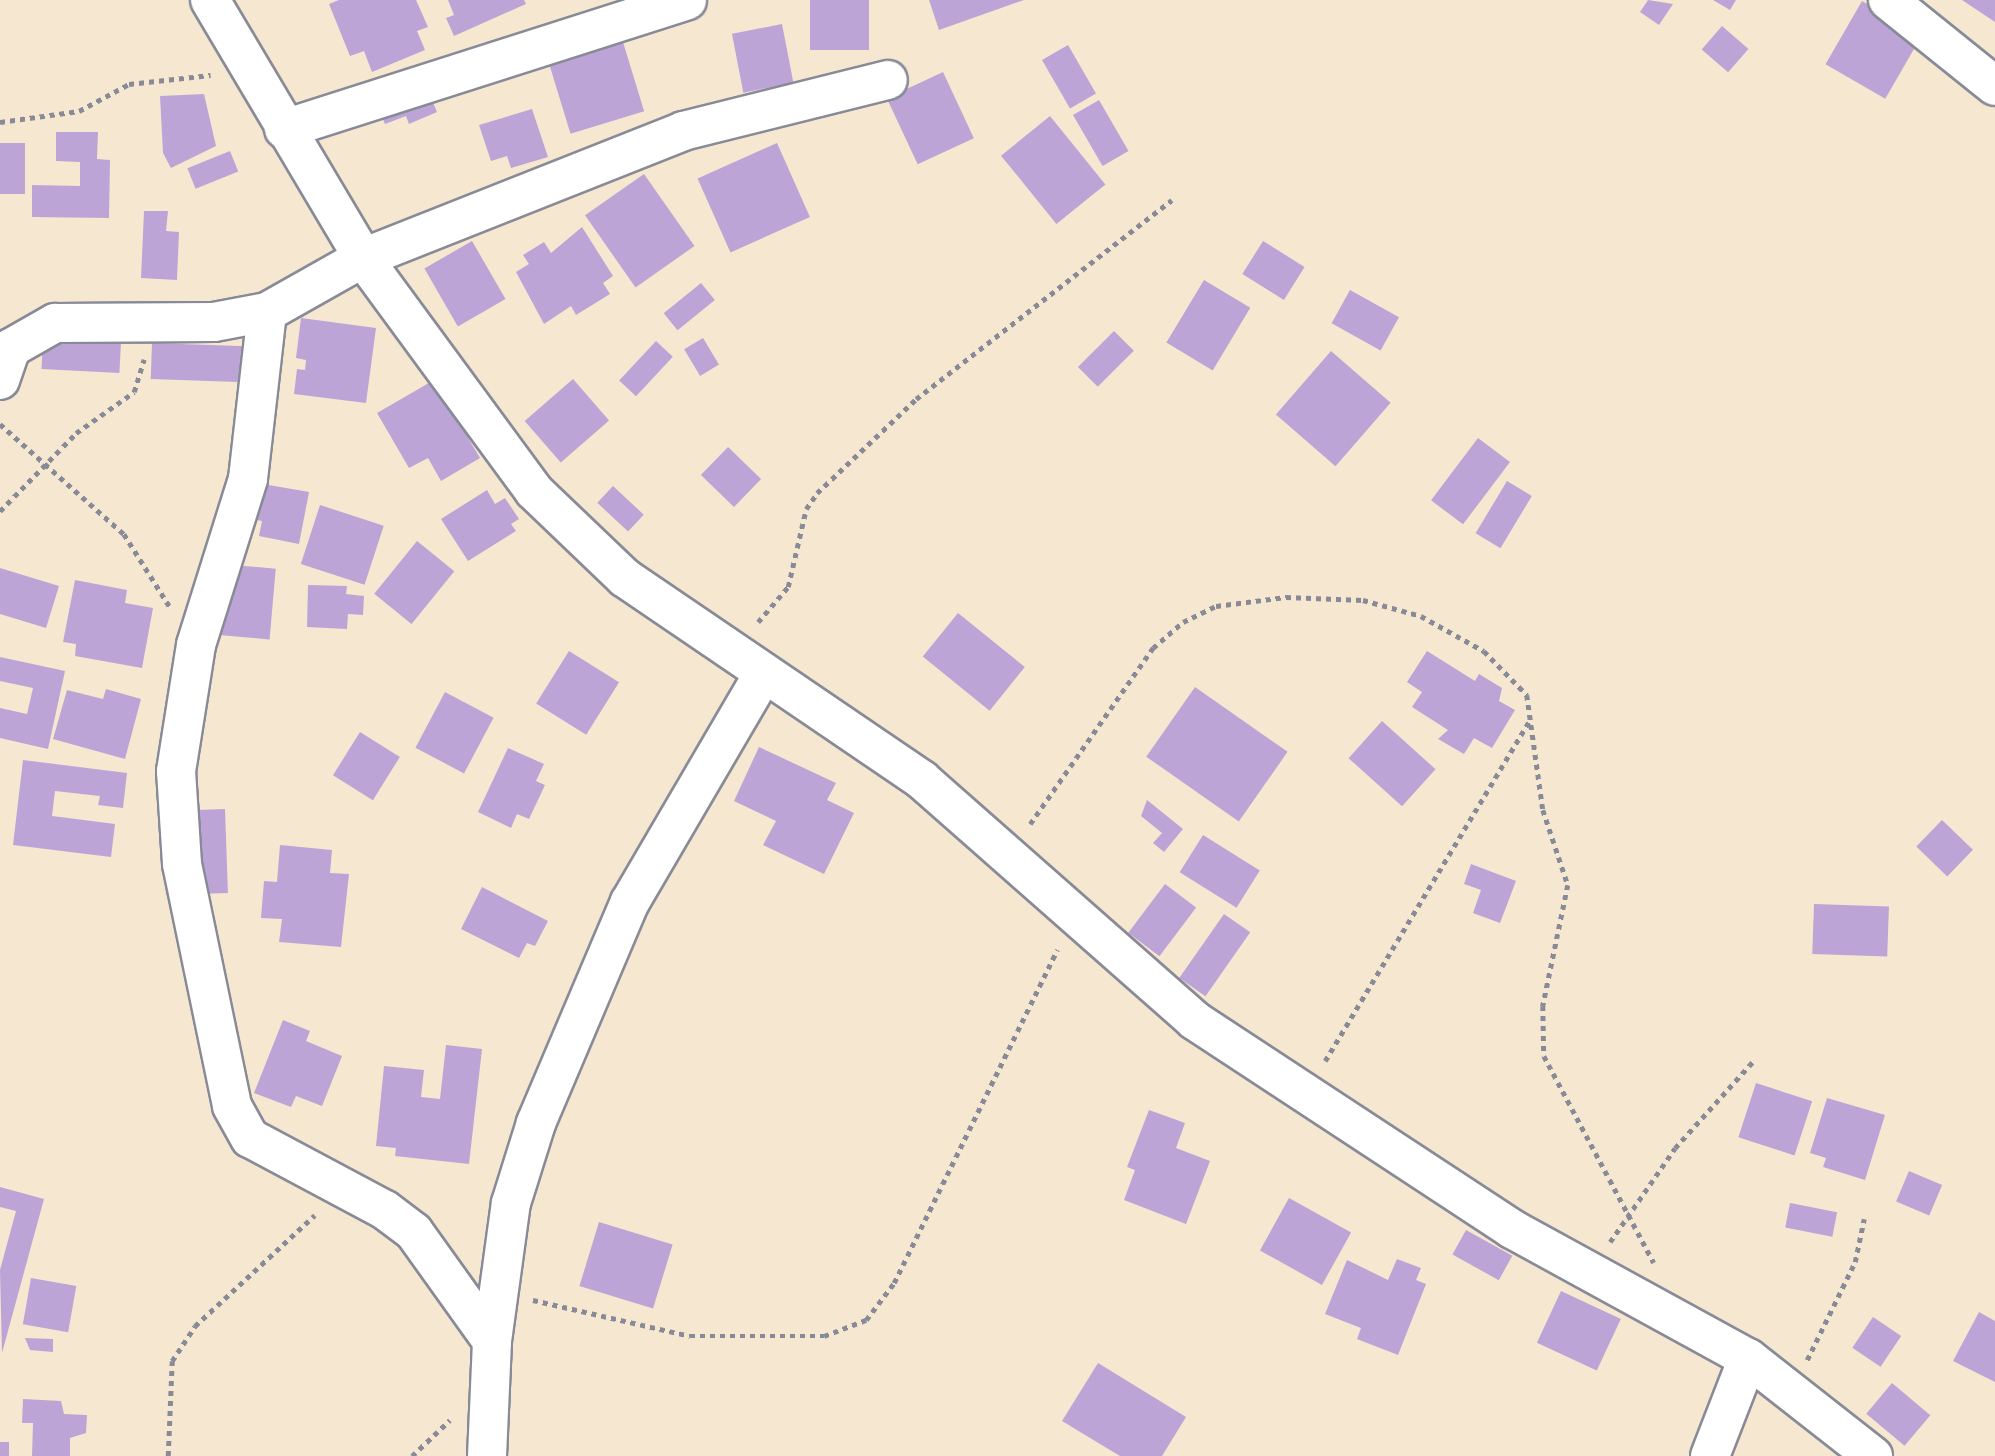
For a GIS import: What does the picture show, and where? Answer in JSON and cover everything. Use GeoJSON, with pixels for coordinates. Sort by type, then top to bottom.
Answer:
{"type":"FeatureCollection","features":[{"type":"Feature","properties":{"kind":"street"},"geometry":{"type":"LineString","coordinates":[[210,0],[284,129],[363,258],[534,491],[625,578],[922,780],[1074,911],[1194,1020],[1308,1089],[1586,1274],[1685,1321],[1748,1358],[1792,1388],[1873,1456]]}},
{"type":"Feature","properties":{"kind":"street"},"geometry":{"type":"LineString","coordinates":[[284,129],[687,0]]}},
{"type":"Feature","properties":{"kind":"street"},"geometry":{"type":"LineString","coordinates":[[1888,0],[1995,86]]}},
{"type":"Feature","properties":{"kind":"street"},"geometry":{"type":"LineString","coordinates":[[4,357],[55,323],[146,325],[267,312],[363,258],[683,131],[888,80]]}},
{"type":"Feature","properties":{"kind":"street"},"geometry":{"type":"LineString","coordinates":[[267,312],[248,480],[196,645],[175,820],[232,1106],[250,1138],[344,1188],[414,1232],[492,1340]]}},
{"type":"Feature","properties":{"kind":"street"},"geometry":{"type":"LineString","coordinates":[[487,1456],[492,1340],[502,1291],[511,1203],[582,1008],[630,902],[764,673]]}},
{"type":"Feature","properties":{"kind":"street"},"geometry":{"type":"LineString","coordinates":[[1710,1456],[1748,1358]]}},
{"type":"Feature","properties":{"kind":"path"},"geometry":{"type":"LineString","coordinates":[[0,122],[79,111],[129,84],[250,71]]}},
{"type":"Feature","properties":{"kind":"path"},"geometry":{"type":"LineString","coordinates":[[732,652],[788,587],[807,509],[817,493],[916,399],[1172,200]]}},
{"type":"Feature","properties":{"kind":"path"},"geometry":{"type":"LineString","coordinates":[[0,511],[45,464],[140,383],[146,325]]}},
{"type":"Feature","properties":{"kind":"path"},"geometry":{"type":"LineString","coordinates":[[0,425],[124,534],[196,645]]}},
{"type":"Feature","properties":{"kind":"path"},"geometry":{"type":"LineString","coordinates":[[1009,854],[1153,648],[1183,622],[1216,607],[1286,597],[1363,600],[1421,616],[1484,651],[1521,685],[1543,810],[1567,885],[1543,1006],[1544,1056],[1685,1321]]}},
{"type":"Feature","properties":{"kind":"path"},"geometry":{"type":"LineString","coordinates":[[1308,1089],[1529,721]]}},
{"type":"Feature","properties":{"kind":"path"},"geometry":{"type":"LineString","coordinates":[[502,1291],[599,1320],[691,1336],[824,1336],[866,1320],[894,1283],[1074,911]]}},
{"type":"Feature","properties":{"kind":"path"},"geometry":{"type":"LineString","coordinates":[[1586,1274],[1675,1148],[1755,1059]]}},
{"type":"Feature","properties":{"kind":"path"},"geometry":{"type":"LineString","coordinates":[[168,1456],[172,1361],[195,1326],[344,1188]]}},
{"type":"Feature","properties":{"kind":"path"},"geometry":{"type":"LineString","coordinates":[[1792,1388],[1855,1262],[1864,1219]]}},
{"type":"Feature","properties":{"kind":"building"},"geometry":{"type":"Polygon","coordinates":[[[339,0],[416,0],[428,27],[417,31],[425,50],[372,72],[364,51],[350,56],[329,4],[339,0]]]}},
{"type":"Feature","properties":{"kind":"building"},"geometry":{"type":"Polygon","coordinates":[[[448,0],[524,0],[526,4],[454,36],[446,18],[454,15],[448,0]]]}},
{"type":"Feature","properties":{"kind":"building"},"geometry":{"type":"Polygon","coordinates":[[[810,0],[869,0],[869,50],[810,50],[810,0]]]}},
{"type":"Feature","properties":{"kind":"building"},"geometry":{"type":"Polygon","coordinates":[[[929,0],[1024,0],[939,30],[929,0]]]}},
{"type":"Feature","properties":{"kind":"building"},"geometry":{"type":"Polygon","coordinates":[[[1648,0],[1673,4],[1659,25],[1640,12],[1648,0]]]}},
{"type":"Feature","properties":{"kind":"building"},"geometry":{"type":"Polygon","coordinates":[[[1713,0],[1736,0],[1730,10],[1713,0]]]}},
{"type":"Feature","properties":{"kind":"building"},"geometry":{"type":"Polygon","coordinates":[[[1962,0],[1995,0],[1995,22],[1962,0]]]}},
{"type":"Feature","properties":{"kind":"building"},"geometry":{"type":"Polygon","coordinates":[[[1862,1],[1922,36],[1885,99],[1826,64],[1862,1]]]}},
{"type":"Feature","properties":{"kind":"building"},"geometry":{"type":"Polygon","coordinates":[[[782,24],[793,83],[743,93],[732,34],[782,24]]]}},
{"type":"Feature","properties":{"kind":"building"},"geometry":{"type":"Polygon","coordinates":[[[1722,26],[1748,49],[1728,72],[1702,49],[1722,26]]]}},
{"type":"Feature","properties":{"kind":"building"},"geometry":{"type":"Polygon","coordinates":[[[619,29],[644,111],[571,134],[545,52],[619,29]]]}},
{"type":"Feature","properties":{"kind":"building"},"geometry":{"type":"Polygon","coordinates":[[[1068,45],[1096,93],[1070,108],[1042,60],[1068,45]]]}},
{"type":"Feature","properties":{"kind":"building"},"geometry":{"type":"Polygon","coordinates":[[[943,72],[974,138],[918,164],[887,98],[943,72]]]}},
{"type":"Feature","properties":{"kind":"building"},"geometry":{"type":"Polygon","coordinates":[[[426,86],[437,112],[409,124],[406,116],[385,124],[377,105],[426,86]]]}},
{"type":"Feature","properties":{"kind":"building"},"geometry":{"type":"Polygon","coordinates":[[[204,94],[216,146],[171,168],[163,153],[160,96],[204,94]]]}},
{"type":"Feature","properties":{"kind":"building"},"geometry":{"type":"Polygon","coordinates":[[[1099,100],[1128,151],[1103,166],[1073,115],[1099,100]]]}},
{"type":"Feature","properties":{"kind":"building"},"geometry":{"type":"Polygon","coordinates":[[[532,109],[548,157],[511,168],[507,156],[491,161],[479,125],[532,109]]]}},
{"type":"Feature","properties":{"kind":"building"},"geometry":{"type":"Polygon","coordinates":[[[1050,116],[1105,184],[1056,224],[1001,156],[1050,116]]]}},
{"type":"Feature","properties":{"kind":"building"},"geometry":{"type":"Polygon","coordinates":[[[56,132],[98,132],[97,159],[110,160],[109,218],[32,217],[32,185],[80,186],[80,162],[56,161],[56,132]]]}},
{"type":"Feature","properties":{"kind":"building"},"geometry":{"type":"Polygon","coordinates":[[[0,143],[25,143],[25,194],[0,194],[0,143]]]}},
{"type":"Feature","properties":{"kind":"building"},"geometry":{"type":"Polygon","coordinates":[[[777,143],[810,217],[730,252],[698,178],[777,143]]]}},
{"type":"Feature","properties":{"kind":"building"},"geometry":{"type":"Polygon","coordinates":[[[230,151],[238,171],[196,189],[187,168],[230,151]]]}},
{"type":"Feature","properties":{"kind":"building"},"geometry":{"type":"Polygon","coordinates":[[[644,174],[694,246],[635,287],[585,215],[644,174]]]}},
{"type":"Feature","properties":{"kind":"building"},"geometry":{"type":"Polygon","coordinates":[[[144,211],[168,211],[166,231],[179,232],[177,280],[141,278],[144,211]]]}},
{"type":"Feature","properties":{"kind":"building"},"geometry":{"type":"Polygon","coordinates":[[[582,227],[613,276],[603,283],[610,294],[576,315],[571,306],[544,324],[516,272],[529,264],[523,255],[544,242],[551,253],[582,227]]]}},
{"type":"Feature","properties":{"kind":"building"},"geometry":{"type":"Polygon","coordinates":[[[472,241],[506,299],[458,327],[424,268],[472,241]]]}},
{"type":"Feature","properties":{"kind":"building"},"geometry":{"type":"Polygon","coordinates":[[[1263,241],[1305,267],[1284,300],[1242,274],[1263,241]]]}},
{"type":"Feature","properties":{"kind":"building"},"geometry":{"type":"Polygon","coordinates":[[[1204,280],[1250,308],[1213,370],[1166,343],[1204,280]]]}},
{"type":"Feature","properties":{"kind":"building"},"geometry":{"type":"Polygon","coordinates":[[[701,283],[715,300],[678,330],[664,313],[701,283]]]}},
{"type":"Feature","properties":{"kind":"building"},"geometry":{"type":"Polygon","coordinates":[[[1350,290],[1399,317],[1381,350],[1332,323],[1350,290]]]}},
{"type":"Feature","properties":{"kind":"building"},"geometry":{"type":"Polygon","coordinates":[[[301,318],[376,328],[366,403],[294,394],[297,369],[305,370],[306,360],[296,358],[301,318]]]}},
{"type":"Feature","properties":{"kind":"building"},"geometry":{"type":"Polygon","coordinates":[[[1114,331],[1134,351],[1098,387],[1078,367],[1114,331]]]}},
{"type":"Feature","properties":{"kind":"building"},"geometry":{"type":"Polygon","coordinates":[[[703,338],[719,365],[700,376],[684,349],[703,338]]]}},
{"type":"Feature","properties":{"kind":"building"},"geometry":{"type":"Polygon","coordinates":[[[43,340],[121,344],[119,373],[41,369],[43,340]]]}},
{"type":"Feature","properties":{"kind":"building"},"geometry":{"type":"Polygon","coordinates":[[[656,341],[673,357],[636,396],[619,380],[656,341]]]}},
{"type":"Feature","properties":{"kind":"building"},"geometry":{"type":"Polygon","coordinates":[[[152,343],[254,347],[253,383],[151,379],[152,343]]]}},
{"type":"Feature","properties":{"kind":"building"},"geometry":{"type":"Polygon","coordinates":[[[1331,351],[1391,403],[1336,466],[1276,414],[1331,351]]]}},
{"type":"Feature","properties":{"kind":"building"},"geometry":{"type":"Polygon","coordinates":[[[573,379],[609,421],[561,462],[525,421],[573,379]]]}},
{"type":"Feature","properties":{"kind":"building"},"geometry":{"type":"Polygon","coordinates":[[[434,380],[480,458],[441,481],[428,458],[409,468],[377,413],[434,380]]]}},
{"type":"Feature","properties":{"kind":"building"},"geometry":{"type":"Polygon","coordinates":[[[1478,438],[1510,462],[1463,524],[1431,500],[1478,438]]]}},
{"type":"Feature","properties":{"kind":"building"},"geometry":{"type":"Polygon","coordinates":[[[728,447],[761,479],[734,507],[701,475],[728,447]]]}},
{"type":"Feature","properties":{"kind":"building"},"geometry":{"type":"Polygon","coordinates":[[[1507,481],[1532,496],[1500,548],[1476,533],[1507,481]]]}},
{"type":"Feature","properties":{"kind":"building"},"geometry":{"type":"Polygon","coordinates":[[[263,484],[309,492],[299,544],[259,536],[262,521],[246,518],[263,484]]]}},
{"type":"Feature","properties":{"kind":"building"},"geometry":{"type":"Polygon","coordinates":[[[613,486],[644,515],[628,531],[597,503],[613,486]]]}},
{"type":"Feature","properties":{"kind":"building"},"geometry":{"type":"Polygon","coordinates":[[[487,490],[495,504],[505,498],[519,519],[511,524],[516,531],[468,561],[441,519],[487,490]]]}},
{"type":"Feature","properties":{"kind":"building"},"geometry":{"type":"Polygon","coordinates":[[[320,505],[384,526],[365,585],[301,564],[320,505]]]}},
{"type":"Feature","properties":{"kind":"building"},"geometry":{"type":"Polygon","coordinates":[[[417,541],[454,571],[412,624],[374,594],[417,541]]]}},
{"type":"Feature","properties":{"kind":"building"},"geometry":{"type":"Polygon","coordinates":[[[211,563],[276,569],[270,639],[205,634],[211,563]]]}},
{"type":"Feature","properties":{"kind":"building"},"geometry":{"type":"Polygon","coordinates":[[[0,568],[59,586],[46,628],[0,614],[0,568]]]}},
{"type":"Feature","properties":{"kind":"building"},"geometry":{"type":"Polygon","coordinates":[[[75,580],[127,590],[125,603],[153,608],[142,668],[75,656],[76,644],[63,642],[75,580]]]}},
{"type":"Feature","properties":{"kind":"building"},"geometry":{"type":"Polygon","coordinates":[[[308,585],[347,586],[346,594],[364,596],[363,615],[348,614],[347,629],[307,627],[308,585]]]}},
{"type":"Feature","properties":{"kind":"building"},"geometry":{"type":"Polygon","coordinates":[[[958,613],[1025,667],[990,711],[923,657],[958,613]]]}},
{"type":"Feature","properties":{"kind":"building"},"geometry":{"type":"Polygon","coordinates":[[[569,651],[619,682],[586,735],[536,704],[569,651]]]}},
{"type":"Feature","properties":{"kind":"building"},"geometry":{"type":"Polygon","coordinates":[[[1427,651],[1475,681],[1479,674],[1502,688],[1499,701],[1515,710],[1492,748],[1474,738],[1464,754],[1438,739],[1448,730],[1412,707],[1422,692],[1407,682],[1427,651]]]}},
{"type":"Feature","properties":{"kind":"building"},"geometry":{"type":"Polygon","coordinates":[[[0,657],[65,671],[48,749],[0,738],[0,708],[27,714],[33,688],[0,681],[0,657]]]}},
{"type":"Feature","properties":{"kind":"building"},"geometry":{"type":"Polygon","coordinates":[[[1195,687],[1288,752],[1239,821],[1146,757],[1195,687]]]}},
{"type":"Feature","properties":{"kind":"building"},"geometry":{"type":"Polygon","coordinates":[[[106,689],[141,699],[125,759],[53,739],[67,690],[103,699],[106,689]]]}},
{"type":"Feature","properties":{"kind":"building"},"geometry":{"type":"Polygon","coordinates":[[[445,692],[494,718],[464,773],[415,748],[445,692]]]}},
{"type":"Feature","properties":{"kind":"building"},"geometry":{"type":"Polygon","coordinates":[[[1382,721],[1436,769],[1402,806],[1349,758],[1382,721]]]}},
{"type":"Feature","properties":{"kind":"building"},"geometry":{"type":"Polygon","coordinates":[[[360,732],[400,757],[373,800],[333,775],[360,732]]]}},
{"type":"Feature","properties":{"kind":"building"},"geometry":{"type":"Polygon","coordinates":[[[759,747],[836,783],[827,800],[854,813],[824,874],[763,845],[776,821],[734,801],[759,747]]]}},
{"type":"Feature","properties":{"kind":"building"},"geometry":{"type":"Polygon","coordinates":[[[508,748],[544,764],[536,781],[545,785],[529,819],[517,814],[511,828],[478,812],[508,748]]]}},
{"type":"Feature","properties":{"kind":"building"},"geometry":{"type":"Polygon","coordinates":[[[23,760],[127,773],[123,808],[98,805],[100,796],[55,791],[52,816],[115,824],[111,857],[13,845],[23,760]]]}},
{"type":"Feature","properties":{"kind":"building"},"geometry":{"type":"Polygon","coordinates":[[[1147,800],[1183,829],[1164,852],[1153,843],[1162,833],[1141,816],[1147,800]]]}},
{"type":"Feature","properties":{"kind":"building"},"geometry":{"type":"Polygon","coordinates":[[[225,809],[228,893],[166,895],[163,811],[225,809]]]}},
{"type":"Feature","properties":{"kind":"building"},"geometry":{"type":"Polygon","coordinates":[[[1942,820],[1973,850],[1947,876],[1916,847],[1942,820]]]}},
{"type":"Feature","properties":{"kind":"building"},"geometry":{"type":"Polygon","coordinates":[[[1203,835],[1260,871],[1237,908],[1180,872],[1203,835]]]}},
{"type":"Feature","properties":{"kind":"building"},"geometry":{"type":"Polygon","coordinates":[[[280,845],[332,850],[330,873],[349,874],[341,947],[279,942],[282,919],[261,918],[264,881],[277,882],[280,845]]]}},
{"type":"Feature","properties":{"kind":"building"},"geometry":{"type":"Polygon","coordinates":[[[1471,864],[1516,881],[1500,923],[1473,913],[1481,890],[1464,884],[1471,864]]]}},
{"type":"Feature","properties":{"kind":"building"},"geometry":{"type":"Polygon","coordinates":[[[1165,884],[1196,907],[1159,956],[1128,933],[1165,884]]]}},
{"type":"Feature","properties":{"kind":"building"},"geometry":{"type":"Polygon","coordinates":[[[482,887],[548,921],[535,946],[527,943],[519,958],[461,929],[482,887]]]}},
{"type":"Feature","properties":{"kind":"building"},"geometry":{"type":"Polygon","coordinates":[[[1814,904],[1889,907],[1887,957],[1812,954],[1814,904]]]}},
{"type":"Feature","properties":{"kind":"building"},"geometry":{"type":"Polygon","coordinates":[[[1224,914],[1250,932],[1205,996],[1179,978],[1224,914]]]}},
{"type":"Feature","properties":{"kind":"building"},"geometry":{"type":"Polygon","coordinates":[[[283,1020],[310,1031],[306,1041],[342,1056],[322,1106],[296,1096],[291,1107],[254,1093],[283,1020]]]}},
{"type":"Feature","properties":{"kind":"building"},"geometry":{"type":"Polygon","coordinates":[[[446,1045],[482,1049],[469,1164],[395,1156],[396,1148],[376,1146],[384,1066],[424,1070],[421,1097],[440,1099],[446,1045]]]}},
{"type":"Feature","properties":{"kind":"building"},"geometry":{"type":"Polygon","coordinates":[[[1756,1083],[1812,1101],[1794,1155],[1738,1137],[1756,1083]]]}},
{"type":"Feature","properties":{"kind":"building"},"geometry":{"type":"Polygon","coordinates":[[[1827,1098],[1885,1115],[1865,1180],[1823,1167],[1826,1158],[1810,1153],[1827,1098]]]}},
{"type":"Feature","properties":{"kind":"building"},"geometry":{"type":"Polygon","coordinates":[[[1149,1110],[1185,1123],[1176,1148],[1210,1161],[1186,1224],[1124,1200],[1135,1170],[1127,1167],[1149,1110]]]}},
{"type":"Feature","properties":{"kind":"building"},"geometry":{"type":"Polygon","coordinates":[[[1909,1171],[1942,1185],[1929,1215],[1896,1201],[1909,1171]]]}},
{"type":"Feature","properties":{"kind":"building"},"geometry":{"type":"Polygon","coordinates":[[[0,1187],[44,1199],[2,1353],[0,1270],[16,1211],[0,1207],[0,1187]]]}},
{"type":"Feature","properties":{"kind":"building"},"geometry":{"type":"Polygon","coordinates":[[[1289,1198],[1351,1232],[1322,1285],[1260,1250],[1289,1198]]]}},
{"type":"Feature","properties":{"kind":"building"},"geometry":{"type":"Polygon","coordinates":[[[1790,1203],[1837,1212],[1832,1237],[1785,1228],[1790,1203]]]}},
{"type":"Feature","properties":{"kind":"building"},"geometry":{"type":"Polygon","coordinates":[[[599,1222],[673,1245],[653,1309],[579,1286],[599,1222]]]}},
{"type":"Feature","properties":{"kind":"building"},"geometry":{"type":"Polygon","coordinates":[[[1466,1230],[1512,1256],[1499,1280],[1452,1254],[1466,1230]]]}},
{"type":"Feature","properties":{"kind":"building"},"geometry":{"type":"Polygon","coordinates":[[[1397,1259],[1421,1268],[1416,1280],[1426,1284],[1398,1355],[1357,1339],[1361,1328],[1325,1314],[1347,1260],[1388,1280],[1397,1259]]]}},
{"type":"Feature","properties":{"kind":"building"},"geometry":{"type":"Polygon","coordinates":[[[31,1278],[76,1286],[68,1332],[23,1324],[31,1278]]]}},
{"type":"Feature","properties":{"kind":"building"},"geometry":{"type":"Polygon","coordinates":[[[1561,1291],[1621,1319],[1597,1371],[1537,1343],[1561,1291]]]}},
{"type":"Feature","properties":{"kind":"building"},"geometry":{"type":"Polygon","coordinates":[[[1979,1312],[1995,1321],[1995,1382],[1953,1361],[1979,1312]]]}},
{"type":"Feature","properties":{"kind":"building"},"geometry":{"type":"Polygon","coordinates":[[[1873,1317],[1901,1336],[1880,1367],[1852,1348],[1873,1317]]]}},
{"type":"Feature","properties":{"kind":"building"},"geometry":{"type":"Polygon","coordinates":[[[25,1338],[53,1339],[53,1352],[30,1350],[25,1338]]]}},
{"type":"Feature","properties":{"kind":"building"},"geometry":{"type":"Polygon","coordinates":[[[1098,1363],[1186,1417],[1162,1456],[1120,1456],[1062,1421],[1098,1363]]]}},
{"type":"Feature","properties":{"kind":"building"},"geometry":{"type":"Polygon","coordinates":[[[1892,1383],[1930,1415],[1905,1446],[1866,1414],[1892,1383]]]}},
{"type":"Feature","properties":{"kind":"building"},"geometry":{"type":"Polygon","coordinates":[[[23,1399],[61,1401],[64,1414],[87,1415],[86,1433],[70,1438],[70,1456],[32,1456],[33,1423],[22,1423],[23,1399]]]}},
{"type":"Feature","properties":{"kind":"building"},"geometry":{"type":"Polygon","coordinates":[[[0,1442],[9,1442],[9,1456],[0,1456],[0,1442]]]}}]}
